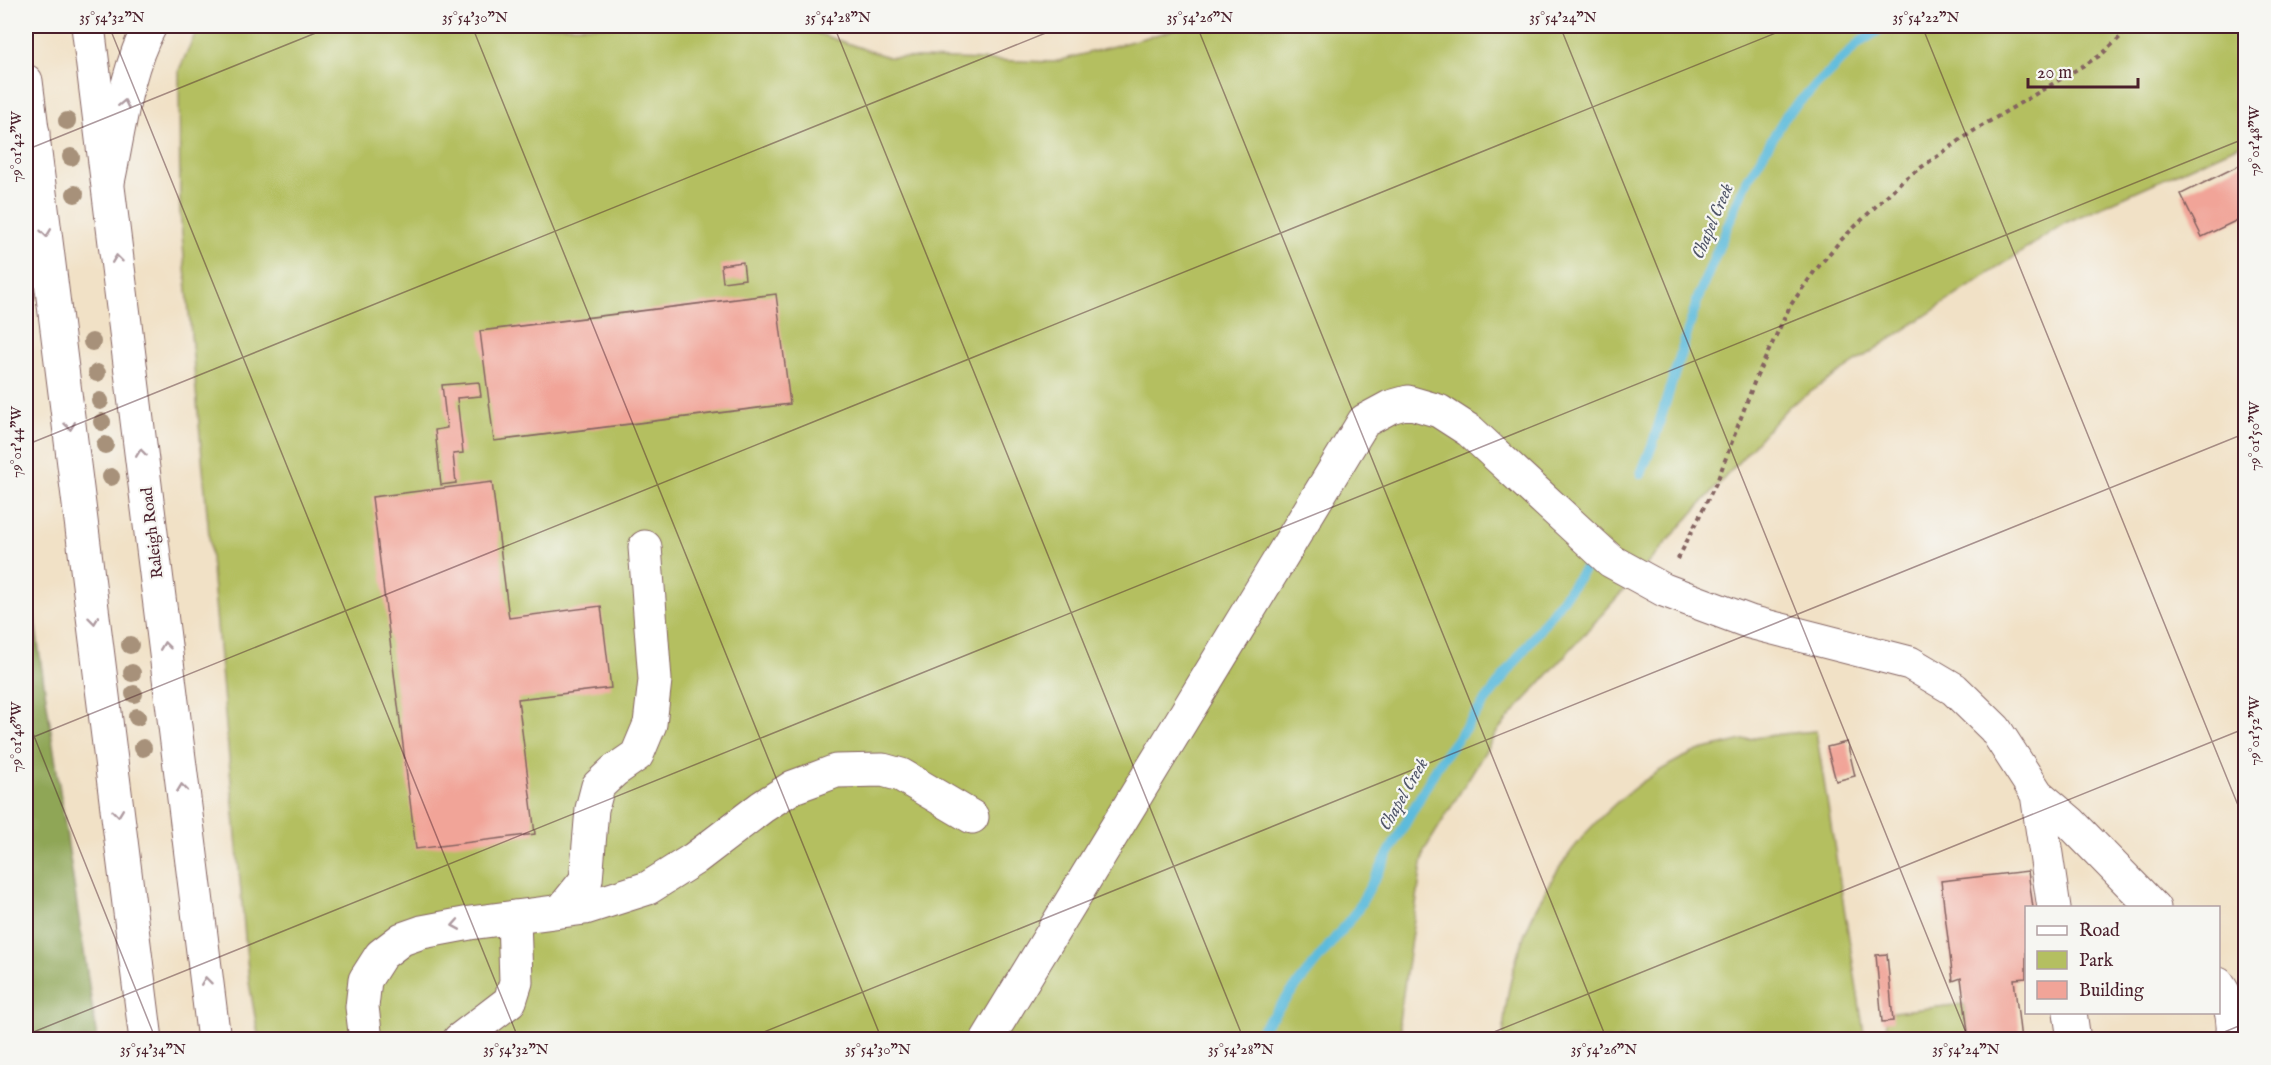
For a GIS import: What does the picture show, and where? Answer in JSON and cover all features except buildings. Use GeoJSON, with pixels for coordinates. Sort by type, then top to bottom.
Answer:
{"type":"FeatureCollection","features":[{"type":"Feature","properties":{"kind":"main road","name":"Raleigh Road"},"geometry":{"type":"LineString","coordinates":[[88,26],[214,1040]]}},
{"type":"Feature","properties":{"kind":"main road"},"geometry":{"type":"LineString","coordinates":[[108,182],[132,70],[139,47],[150,26]]}},
{"type":"Feature","properties":{"kind":"main road"},"geometry":{"type":"LineString","coordinates":[[26,81],[29,126],[146,1040]]}},
{"type":"Feature","properties":{"kind":"main road"},"geometry":{"type":"LineString","coordinates":[[987,1040],[1364,421],[1390,407],[1408,402],[1439,411],[1470,431],[1611,561],[1664,590],[1750,622],[1910,663],[1954,689],[1995,729],[2037,794],[2070,822],[2152,906]]}},
{"type":"Feature","properties":{"kind":"main road"},"geometry":{"type":"LineString","coordinates":[[561,911],[586,879],[592,809],[598,786],[637,755],[650,724],[655,680],[645,547]]}},
{"type":"Feature","properties":{"kind":"main road"},"geometry":{"type":"LineString","coordinates":[[366,1040],[362,1007],[365,980],[381,955],[402,939],[422,932],[585,908],[648,888],[694,859],[762,807],[793,787],[836,771],[883,770],[901,775],[972,817]]}},
{"type":"Feature","properties":{"kind":"main road"},"geometry":{"type":"LineString","coordinates":[[2037,794],[2054,906]]}},
{"type":"Feature","properties":{"kind":"main road"},"geometry":{"type":"LineString","coordinates":[[459,1040],[510,1001],[516,981],[514,917]]}},
{"type":"Feature","properties":{"kind":"main road"},"geometry":{"type":"LineString","coordinates":[[2220,987],[2228,997],[2235,1026],[2232,1040]]}},
{"type":"Feature","properties":{"kind":"main road"},"geometry":{"type":"LineString","coordinates":[[2070,1014],[2074,1040]]}},
{"type":"Feature","properties":{"kind":"path"},"geometry":{"type":"LineString","coordinates":[[1664,590],[1718,479],[1755,380],[1790,306],[1814,272],[1840,241],[1903,180],[1975,130],[2101,55],[2132,26]]}},
{"type":"Feature","properties":{"kind":"green space"},"geometry":{"type":"Polygon","coordinates":[[[208,26],[796,26],[888,57],[1054,62],[1170,31],[1180,26],[2245,26],[2246,142],[2065,223],[1788,407],[1499,729],[1424,851],[1399,1021],[1403,1039],[259,1040],[249,982],[180,212],[179,70],[196,32],[208,26]]]}},
{"type":"Feature","properties":{"kind":"green space"},"geometry":{"type":"Polygon","coordinates":[[[26,563],[97,1039],[26,1039],[26,563]]]}},
{"type":"Feature","properties":{"kind":"green space"},"geometry":{"type":"Polygon","coordinates":[[[1816,731],[1865,1039],[1503,1039],[1508,994],[1519,950],[1536,908],[1559,868],[1587,832],[1619,801],[1655,773],[1695,752],[1757,737],[1816,731]]]}},
{"type":"Feature","properties":{"kind":"green space"},"geometry":{"type":"Polygon","coordinates":[[[1964,1004],[1969,1039],[1888,1039],[1885,1013],[1964,1004]]]}},
{"type":"Feature","properties":{"kind":"waterway","name":"Chapel Creek"},"geometry":{"type":"LineString","coordinates":[[1641,474],[1653,443],[1699,295],[1744,186],[1787,114],[1860,42],[1885,26]]}},
{"type":"Feature","properties":{"kind":"waterway","name":"Chapel Creek"},"geometry":{"type":"LineString","coordinates":[[1253,1040],[1356,912],[1439,763],[1587,566]]}}]}
